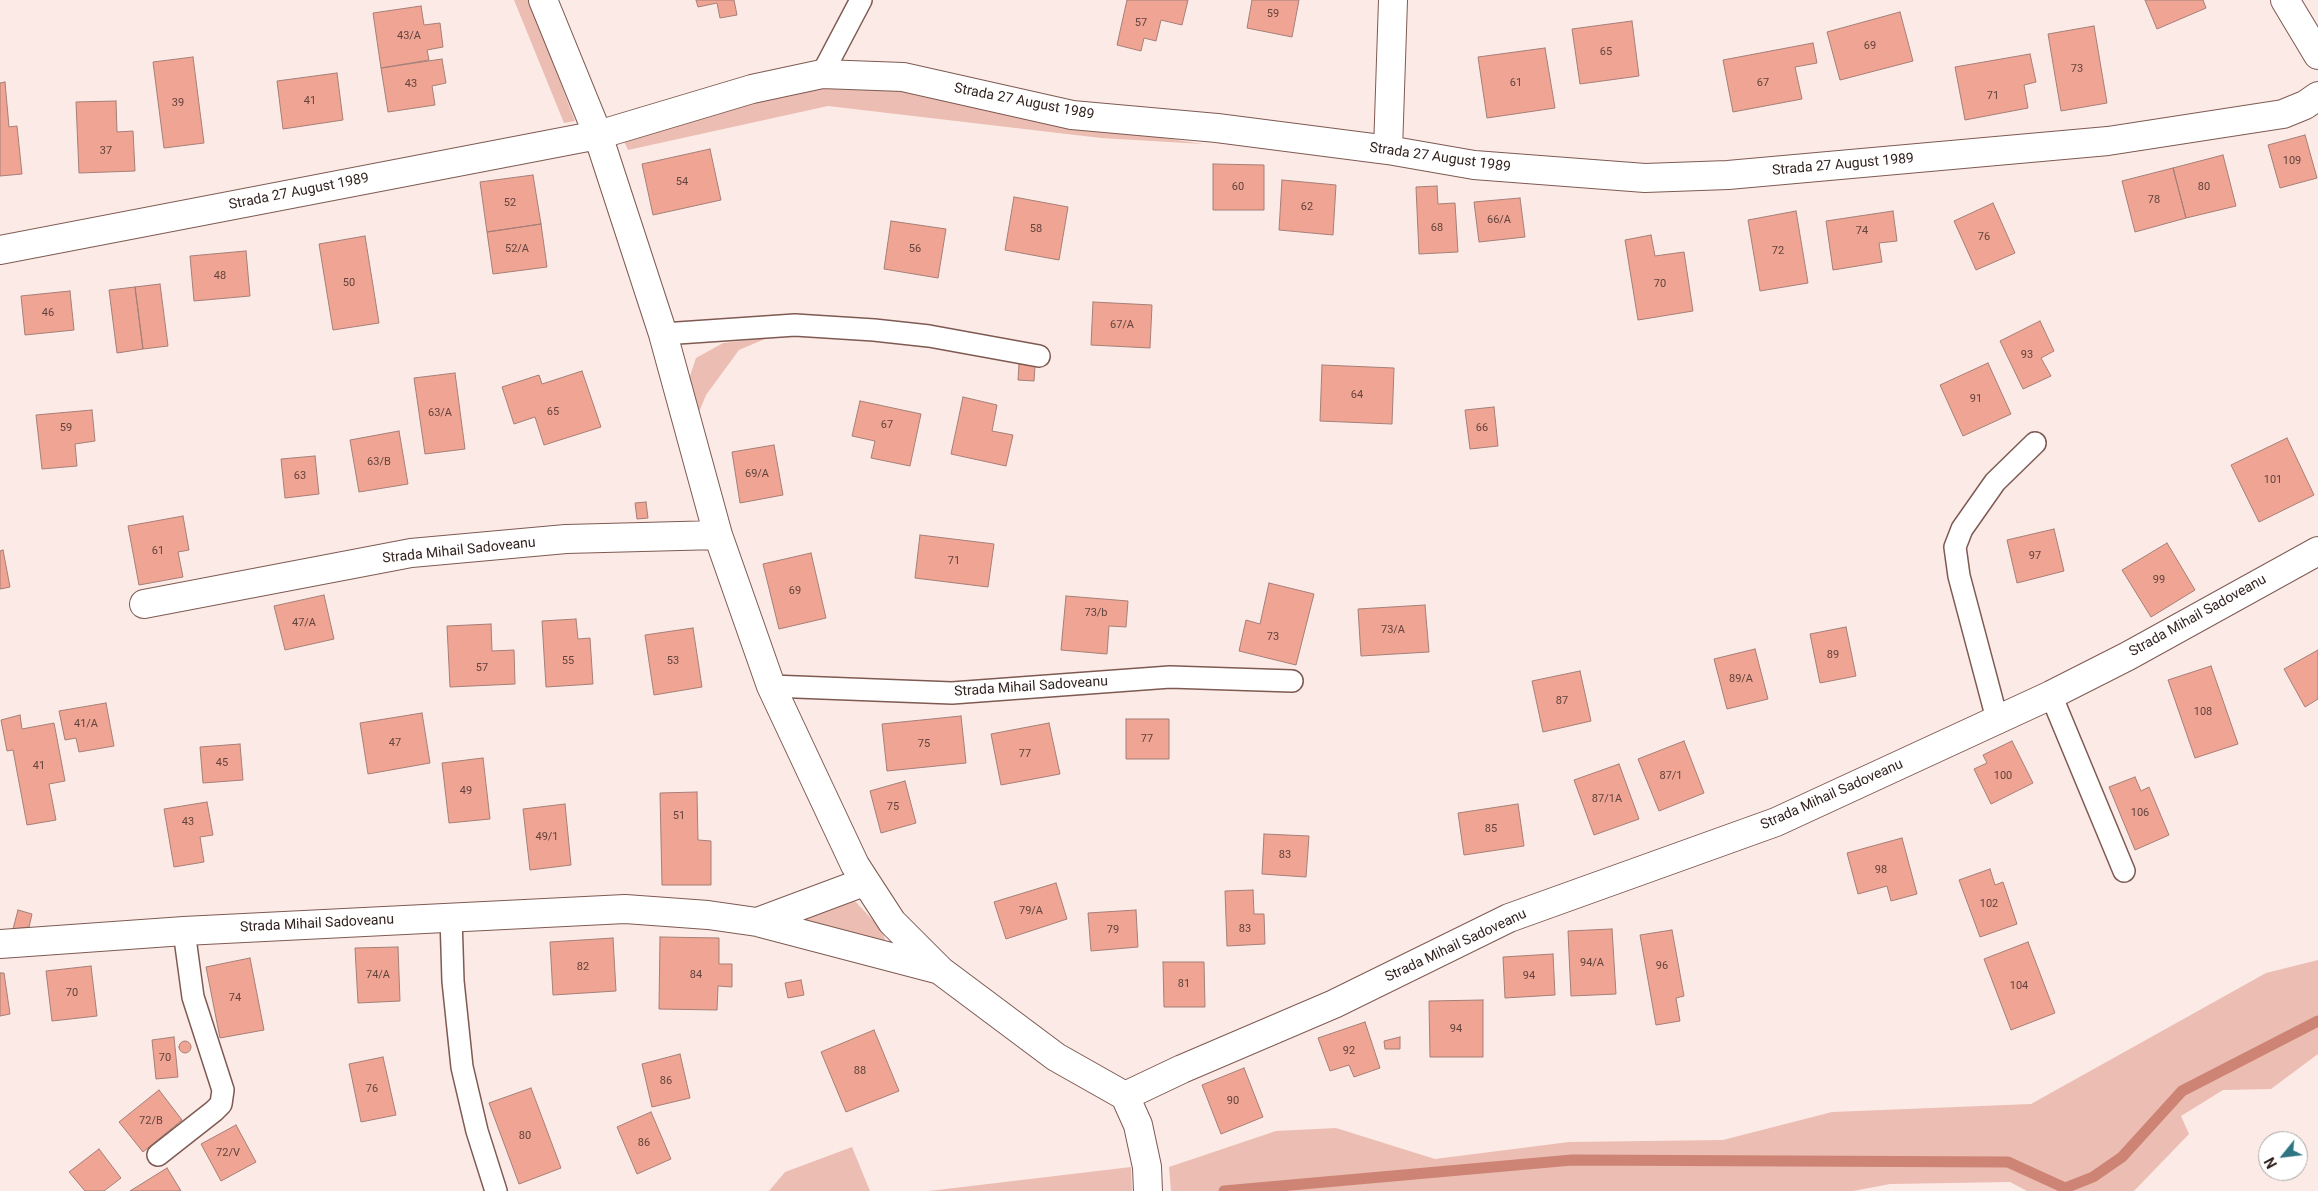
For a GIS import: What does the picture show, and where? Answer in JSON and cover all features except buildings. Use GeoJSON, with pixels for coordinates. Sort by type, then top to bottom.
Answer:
{"type":"FeatureCollection","features":[{"type":"Feature","properties":{"kind":"street"},"geometry":{"type":"LineString","coordinates":[[543,0],[598,135]]}},
{"type":"Feature","properties":{"kind":"street"},"geometry":{"type":"LineString","coordinates":[[1388,150],[1392,0]]}},
{"type":"Feature","properties":{"kind":"street"},"geometry":{"type":"LineString","coordinates":[[2285,0],[2318,55]]}},
{"type":"Feature","properties":{"kind":"street","name":"Strada 27 August 1989"},"geometry":{"type":"LineString","coordinates":[[0,250],[598,135],[752,89],[822,74],[903,77],[1072,115],[1217,128],[1388,150],[1474,165],[1645,178],[1728,175],[2108,141],[2283,114],[2305,105],[2318,96]]}},
{"type":"Feature","properties":{"kind":"street","name":"Strada Mihail Sadoveanu"},"geometry":{"type":"LineString","coordinates":[[598,135],[663,334],[718,536],[771,686],[864,882],[892,922],[941,970],[1056,1057],[1125,1096],[1182,1069],[1334,1004],[1509,918],[1776,822],[2051,695],[2128,656],[2318,550]]}},
{"type":"Feature","properties":{"kind":"street","name":"Strada Mihail Sadoveanu"},"geometry":{"type":"LineString","coordinates":[[144,604],[411,553],[566,539],[718,536]]}},
{"type":"Feature","properties":{"kind":"street","name":"Strada Mihail Sadoveanu"},"geometry":{"type":"LineString","coordinates":[[757,922],[864,882]]}},
{"type":"Feature","properties":{"kind":"street","name":"Strada Mihail Sadoveanu"},"geometry":{"type":"LineString","coordinates":[[0,944],[184,930],[625,909],[708,915],[757,922],[941,970]]}},
{"type":"Feature","properties":{"kind":"street"},"geometry":{"type":"LineString","coordinates":[[1125,1096],[1138,1126],[1148,1179]]}},
{"type":"Feature","properties":{"kind":"lane"},"geometry":{"type":"LineString","coordinates":[[822,74],[861,0]]}},
{"type":"Feature","properties":{"kind":"lane"},"geometry":{"type":"LineString","coordinates":[[663,334],[795,326],[874,330],[929,336],[1039,356]]}},
{"type":"Feature","properties":{"kind":"lane"},"geometry":{"type":"LineString","coordinates":[[1996,719],[1959,576],[1955,547],[1962,529],[1995,482],[2035,443]]}},
{"type":"Feature","properties":{"kind":"lane","name":"Strada Mihail Sadoveanu"},"geometry":{"type":"LineString","coordinates":[[771,686],[952,693],[1170,677],[1292,681]]}},
{"type":"Feature","properties":{"kind":"lane"},"geometry":{"type":"LineString","coordinates":[[2051,695],[2124,871]]}},
{"type":"Feature","properties":{"kind":"lane"},"geometry":{"type":"LineString","coordinates":[[451,917],[453,981],[462,1067],[496,1191]]}},
{"type":"Feature","properties":{"kind":"lane"},"geometry":{"type":"LineString","coordinates":[[158,1155],[221,1104],[223,1090],[193,997],[184,930]]}},
{"type":"Feature","properties":{"kind":"shaded area"},"geometry":{"type":"Polygon","coordinates":[[[514,0],[529,0],[575,121],[564,123],[514,0]]]}},
{"type":"Feature","properties":{"kind":"shaded area"},"geometry":{"type":"Polygon","coordinates":[[[884,85],[1029,117],[1203,144],[1101,138],[828,106],[628,150],[623,139],[728,105],[819,86],[884,85]]]}},
{"type":"Feature","properties":{"kind":"shaded area"},"geometry":{"type":"Polygon","coordinates":[[[767,338],[739,350],[706,395],[697,417],[688,382],[696,358],[723,343],[767,338]]]}},
{"type":"Feature","properties":{"kind":"shaded area"},"geometry":{"type":"Polygon","coordinates":[[[854,900],[882,930],[888,948],[793,920],[854,900]]]}},
{"type":"Feature","properties":{"kind":"shaded area"},"geometry":{"type":"Polygon","coordinates":[[[2318,960],[2318,1054],[2271,1089],[2223,1090],[2181,1116],[2189,1134],[2134,1191],[2027,1191],[2010,1182],[1890,1184],[1853,1191],[1171,1191],[1169,1167],[1276,1131],[1336,1128],[1435,1159],[1569,1142],[1723,1140],[1832,1112],[2031,1104],[2266,973],[2318,960]]]}},
{"type":"Feature","properties":{"kind":"shaded area"},"geometry":{"type":"Polygon","coordinates":[[[852,1147],[870,1191],[769,1191],[785,1172],[852,1147]]]}},
{"type":"Feature","properties":{"kind":"shaded area"},"geometry":{"type":"Polygon","coordinates":[[[1131,1167],[1132,1191],[929,1191],[1131,1167]]]}},
{"type":"Feature","properties":{"kind":"waterway"},"geometry":{"type":"LineString","coordinates":[[1224,1191],[1572,1160],[2008,1162],[2065,1188],[2093,1177],[2122,1157],[2182,1091],[2318,1021]]}}]}
